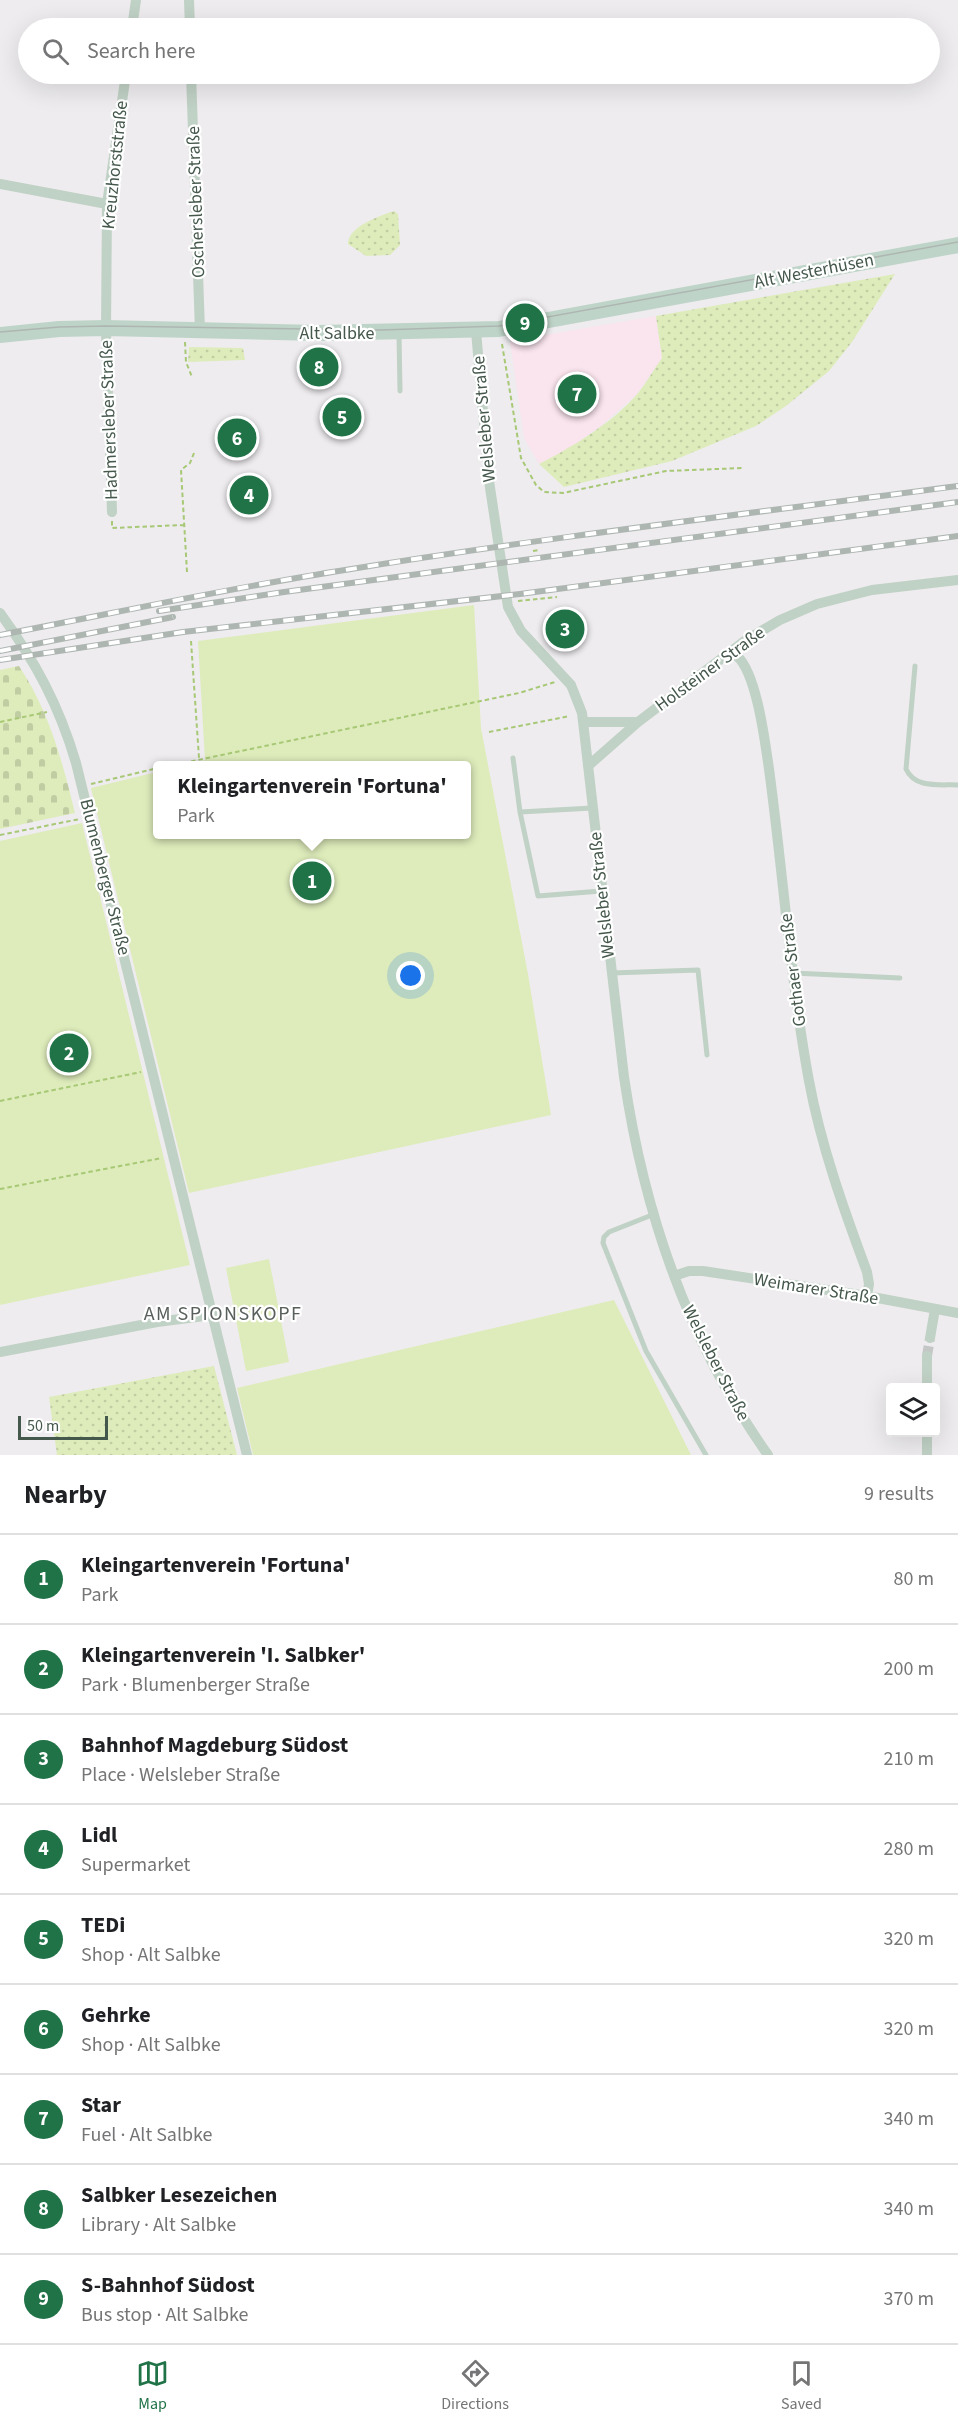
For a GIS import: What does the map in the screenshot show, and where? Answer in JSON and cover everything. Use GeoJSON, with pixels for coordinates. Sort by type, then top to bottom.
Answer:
{"type":"FeatureCollection","features":[{"type":"Feature","properties":{"kind":"main road","name":"Alt Westerhüsen"},"geometry":{"type":"LineString","coordinates":[[671,298],[958,245]]}},
{"type":"Feature","properties":{"kind":"main road","name":"Alt Salbke"},"geometry":{"type":"LineString","coordinates":[[0,335],[59,329],[106,328],[399,333],[476,331],[500,329],[671,298]]}},
{"type":"Feature","properties":{"kind":"street"},"geometry":{"type":"LineString","coordinates":[[133,18],[136,0]]}},
{"type":"Feature","properties":{"kind":"street"},"geometry":{"type":"LineString","coordinates":[[189,0],[190,18]]}},
{"type":"Feature","properties":{"kind":"street","name":"Kreuzhorststraße"},"geometry":{"type":"LineString","coordinates":[[106,328],[107,204],[125,84]]}},
{"type":"Feature","properties":{"kind":"street","name":"Oschersleber Straße"},"geometry":{"type":"LineString","coordinates":[[191,84],[193,331]]}},
{"type":"Feature","properties":{"kind":"street"},"geometry":{"type":"LineString","coordinates":[[0,184],[107,204]]}},
{"type":"Feature","properties":{"kind":"street","name":"Hadmersleber Straße"},"geometry":{"type":"LineString","coordinates":[[106,328],[112,512]]}},
{"type":"Feature","properties":{"kind":"street","name":"Welsleber Straße"},"geometry":{"type":"LineString","coordinates":[[476,331],[489,481],[509,612],[521,631],[566,678],[577,697],[582,717],[601,891],[630,1118],[652,1215],[694,1326],[722,1382],[768,1455]]}},
{"type":"Feature","properties":{"kind":"street","name":"Holsteiner Straße"},"geometry":{"type":"LineString","coordinates":[[588,766],[638,722],[724,655],[769,625],[817,604],[872,590],[958,580]]}},
{"type":"Feature","properties":{"kind":"street","name":"Blumenberger Straße"},"geometry":{"type":"LineString","coordinates":[[0,613],[24,646],[58,707],[83,786],[247,1455]]}},
{"type":"Feature","properties":{"kind":"street","name":"Gothaer Straße"},"geometry":{"type":"LineString","coordinates":[[724,655],[737,656],[744,666],[751,682],[762,723],[802,1038],[815,1110],[833,1175],[867,1272],[869,1284],[867,1296]]}},
{"type":"Feature","properties":{"kind":"street","name":"Holsteiner Straße"},"geometry":{"type":"LineString","coordinates":[[582,717],[638,722]]}},
{"type":"Feature","properties":{"kind":"street","name":"Weimarer Straße"},"geometry":{"type":"LineString","coordinates":[[674,1276],[689,1271],[703,1271],[958,1312]]}},
{"type":"Feature","properties":{"kind":"street"},"geometry":{"type":"LineString","coordinates":[[930,1338],[935,1309]]}},
{"type":"Feature","properties":{"kind":"street"},"geometry":{"type":"LineString","coordinates":[[0,1352],[157,1322],[212,1315]]}},
{"type":"Feature","properties":{"kind":"street"},"geometry":{"type":"LineString","coordinates":[[927,1356],[927,1383]]}},
{"type":"Feature","properties":{"kind":"street"},"geometry":{"type":"LineString","coordinates":[[927,1437],[927,1455]]}},
{"type":"Feature","properties":{"kind":"lane"},"geometry":{"type":"LineString","coordinates":[[399,333],[400,391]]}},
{"type":"Feature","properties":{"kind":"lane"},"geometry":{"type":"LineString","coordinates":[[915,666],[906,769],[910,777],[919,783],[958,784]]}},
{"type":"Feature","properties":{"kind":"lane"},"geometry":{"type":"LineString","coordinates":[[513,758],[520,812],[538,896],[601,891]]}},
{"type":"Feature","properties":{"kind":"lane"},"geometry":{"type":"LineString","coordinates":[[520,812],[592,808]]}},
{"type":"Feature","properties":{"kind":"lane"},"geometry":{"type":"LineString","coordinates":[[611,973],[698,970],[707,1055]]}},
{"type":"Feature","properties":{"kind":"lane"},"geometry":{"type":"LineString","coordinates":[[794,973],[900,978]]}},
{"type":"Feature","properties":{"kind":"lane"},"geometry":{"type":"LineString","coordinates":[[652,1215],[609,1232],[603,1242],[646,1351],[706,1455]]}},
{"type":"Feature","properties":{"kind":"path"},"geometry":{"type":"LineString","coordinates":[[500,329],[521,458],[536,485],[544,492],[563,493],[666,471],[743,468]]}},
{"type":"Feature","properties":{"kind":"path"},"geometry":{"type":"LineString","coordinates":[[192,377],[186,362],[193,331]]}},
{"type":"Feature","properties":{"kind":"path"},"geometry":{"type":"LineString","coordinates":[[187,572],[181,470],[190,463],[194,453]]}},
{"type":"Feature","properties":{"kind":"path"},"geometry":{"type":"LineString","coordinates":[[112,512],[112,528],[184,525]]}},
{"type":"Feature","properties":{"kind":"path"},"geometry":{"type":"LineString","coordinates":[[533,551],[538,550]]}},
{"type":"Feature","properties":{"kind":"path"},"geometry":{"type":"LineString","coordinates":[[507,603],[557,597]]}},
{"type":"Feature","properties":{"kind":"path"},"geometry":{"type":"LineString","coordinates":[[191,641],[199,758]]}},
{"type":"Feature","properties":{"kind":"path"},"geometry":{"type":"LineString","coordinates":[[186,761],[519,693],[566,678]]}},
{"type":"Feature","properties":{"kind":"path"},"geometry":{"type":"LineString","coordinates":[[0,722],[44,713],[58,707]]}},
{"type":"Feature","properties":{"kind":"path"},"geometry":{"type":"LineString","coordinates":[[489,732],[582,717]]}},
{"type":"Feature","properties":{"kind":"path"},"geometry":{"type":"LineString","coordinates":[[83,786],[153,769]]}},
{"type":"Feature","properties":{"kind":"path"},"geometry":{"type":"LineString","coordinates":[[0,836],[90,817]]}},
{"type":"Feature","properties":{"kind":"path"},"geometry":{"type":"LineString","coordinates":[[0,1101],[152,1070]]}},
{"type":"Feature","properties":{"kind":"path"},"geometry":{"type":"LineString","coordinates":[[0,1189],[174,1156]]}},
{"type":"Feature","properties":{"kind":"shaded area"},"geometry":{"type":"Polygon","coordinates":[[[656,316],[662,358],[637,394],[602,425],[566,451],[539,464],[524,438],[510,341],[656,316]]]}},
{"type":"Feature","properties":{"kind":"green space"},"geometry":{"type":"Polygon","coordinates":[[[394,211],[398,214],[400,245],[390,255],[366,256],[348,244],[349,238],[359,227],[394,211]]]}},
{"type":"Feature","properties":{"kind":"green space"},"geometry":{"type":"Polygon","coordinates":[[[895,274],[852,342],[829,371],[786,406],[756,426],[672,461],[564,487],[539,464],[592,433],[617,414],[638,393],[662,358],[656,316],[895,274]]]}},
{"type":"Feature","properties":{"kind":"green space"},"geometry":{"type":"Polygon","coordinates":[[[189,347],[243,348],[245,360],[188,362],[189,347]]]}},
{"type":"Feature","properties":{"kind":"green space"},"geometry":{"type":"Polygon","coordinates":[[[474,605],[481,728],[528,974],[551,1115],[189,1193],[91,788],[153,773],[153,839],[471,839],[471,761],[201,761],[205,760],[198,641],[474,605]]]}},
{"type":"Feature","properties":{"kind":"green space"},"geometry":{"type":"Polygon","coordinates":[[[19,666],[39,700],[46,718],[75,813],[0,829],[0,670],[19,666]]]}},
{"type":"Feature","properties":{"kind":"green space"},"geometry":{"type":"Polygon","coordinates":[[[82,823],[190,1265],[0,1305],[0,841],[82,823]]]}},
{"type":"Feature","properties":{"kind":"green space"},"geometry":{"type":"Polygon","coordinates":[[[269,1259],[289,1362],[246,1371],[226,1268],[269,1259]]]}},
{"type":"Feature","properties":{"kind":"green space"},"geometry":{"type":"Polygon","coordinates":[[[614,1300],[691,1455],[253,1455],[237,1388],[614,1300]]]}},
{"type":"Feature","properties":{"kind":"green space"},"geometry":{"type":"Polygon","coordinates":[[[214,1366],[237,1455],[57,1455],[49,1397],[214,1366]]]}},
{"type":"Feature","properties":{"kind":"tunnel"},"geometry":{"type":"LineString","coordinates":[[927,1356],[930,1338]]}},
{"type":"Feature","properties":{"kind":"tram line"},"geometry":{"type":"LineString","coordinates":[[0,332],[106,326],[381,330],[499,326],[958,242]]}},
{"type":"Feature","properties":{"kind":"railway"},"geometry":{"type":"LineString","coordinates":[[0,635],[258,585],[421,558],[958,486]]}},
{"type":"Feature","properties":{"kind":"railway"},"geometry":{"type":"LineString","coordinates":[[159,611],[284,592],[958,502]]}},
{"type":"Feature","properties":{"kind":"railway"},"geometry":{"type":"LineString","coordinates":[[0,660],[183,632],[520,594],[958,536]]}},
{"type":"Feature","properties":{"kind":"railway"},"geometry":{"type":"LineString","coordinates":[[0,651],[173,617]]}},
{"type":"Feature","properties":{"kind":"place","name":"S-Bahnhof Südost"},"geometry":{"type":"Point","coordinates":[525,323]}},
{"type":"Feature","properties":{"kind":"place","name":"Salbker Lesezeichen"},"geometry":{"type":"Point","coordinates":[319,367]}},
{"type":"Feature","properties":{"kind":"place","name":"Star"},"geometry":{"type":"Point","coordinates":[577,394]}},
{"type":"Feature","properties":{"kind":"place","name":"TEDi"},"geometry":{"type":"Point","coordinates":[342,417]}},
{"type":"Feature","properties":{"kind":"place","name":"Gehrke"},"geometry":{"type":"Point","coordinates":[237,438]}},
{"type":"Feature","properties":{"kind":"place","name":"Lidl"},"geometry":{"type":"Point","coordinates":[249,495]}},
{"type":"Feature","properties":{"kind":"place","name":"Bahnhof Magdeburg Südost"},"geometry":{"type":"Point","coordinates":[565,629]}},
{"type":"Feature","properties":{"kind":"place","name":"Kleingartenverein 'Fortuna'"},"geometry":{"type":"Point","coordinates":[312,881]}},
{"type":"Feature","properties":{"kind":"place","name":"Kleingartenverein 'I. Salbker'"},"geometry":{"type":"Point","coordinates":[69,1053]}},
{"type":"Feature","properties":{"kind":"district","name":"AM SPIONSKOPF"},"geometry":{"type":"Point","coordinates":[223,1314]}}]}
